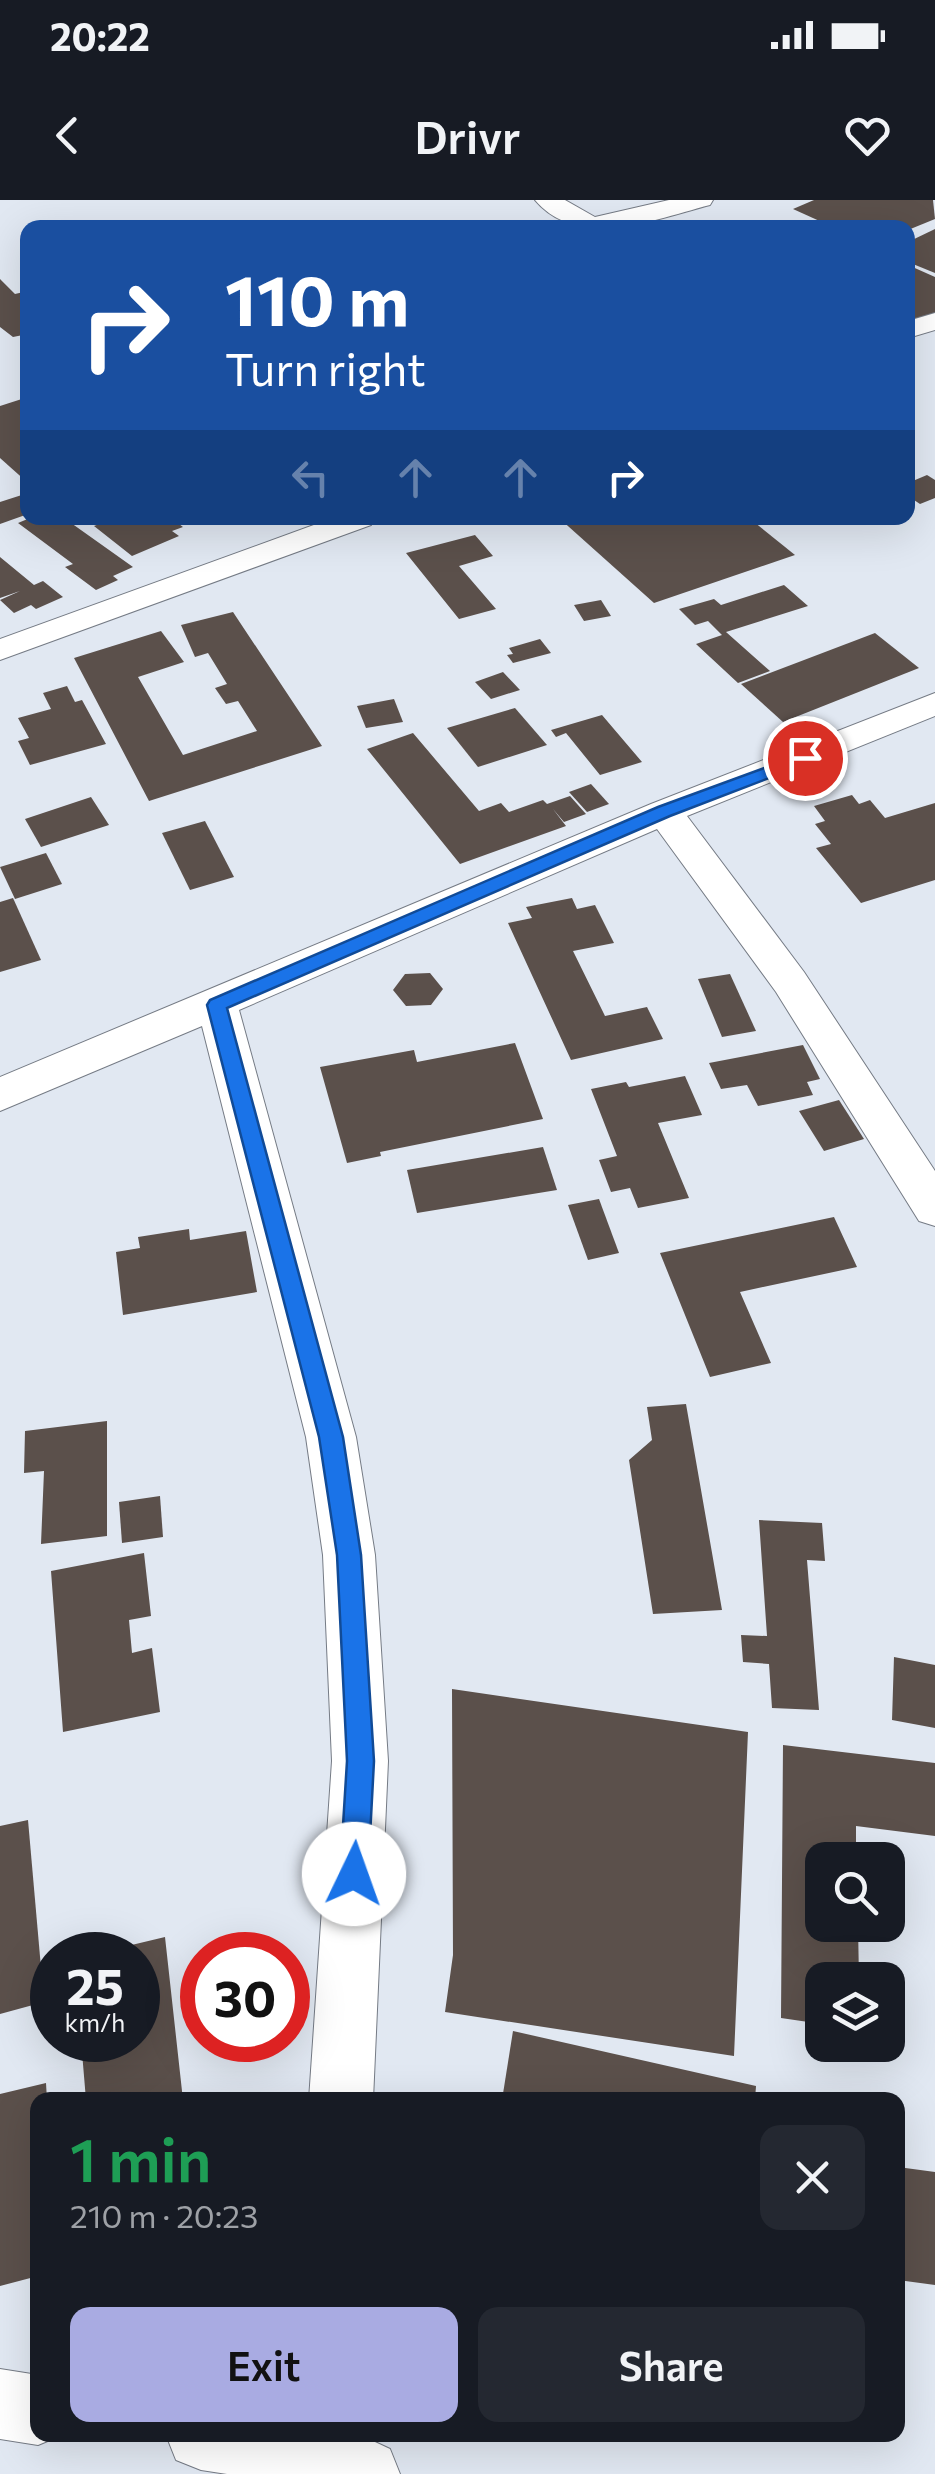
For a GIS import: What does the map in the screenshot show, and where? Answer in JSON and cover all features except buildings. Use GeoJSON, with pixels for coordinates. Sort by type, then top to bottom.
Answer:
{"type":"FeatureCollection","features":[{"type":"Feature","properties":{"kind":"street"},"geometry":{"type":"LineString","coordinates":[[547,200],[583,220]]}},
{"type":"Feature","properties":{"kind":"street"},"geometry":{"type":"LineString","coordinates":[[619,220],[702,200]]}},
{"type":"Feature","properties":{"kind":"street"},"geometry":{"type":"LineString","coordinates":[[0,650],[341,525]]}},
{"type":"Feature","properties":{"kind":"street"},"geometry":{"type":"LineString","coordinates":[[0,1095],[664,812],[935,704]]}},
{"type":"Feature","properties":{"kind":"street"},"geometry":{"type":"LineString","coordinates":[[664,812],[790,982],[935,1208]]}},
{"type":"Feature","properties":{"kind":"street"},"geometry":{"type":"LineString","coordinates":[[216,1005],[331,1437],[349,1555],[360,1761],[341,2092]]}},
{"type":"Feature","properties":{"kind":"street"},"geometry":{"type":"LineString","coordinates":[[0,2404],[30,2409]]}},
{"type":"Feature","properties":{"kind":"street"},"geometry":{"type":"LineString","coordinates":[[251,2442],[336,2454]]}},
{"type":"Feature","properties":{"kind":"route"},"geometry":{"type":"LineString","coordinates":[[354,1874],[360,1761],[349,1555],[331,1437],[216,1005],[664,812],[805,758]]}}]}
